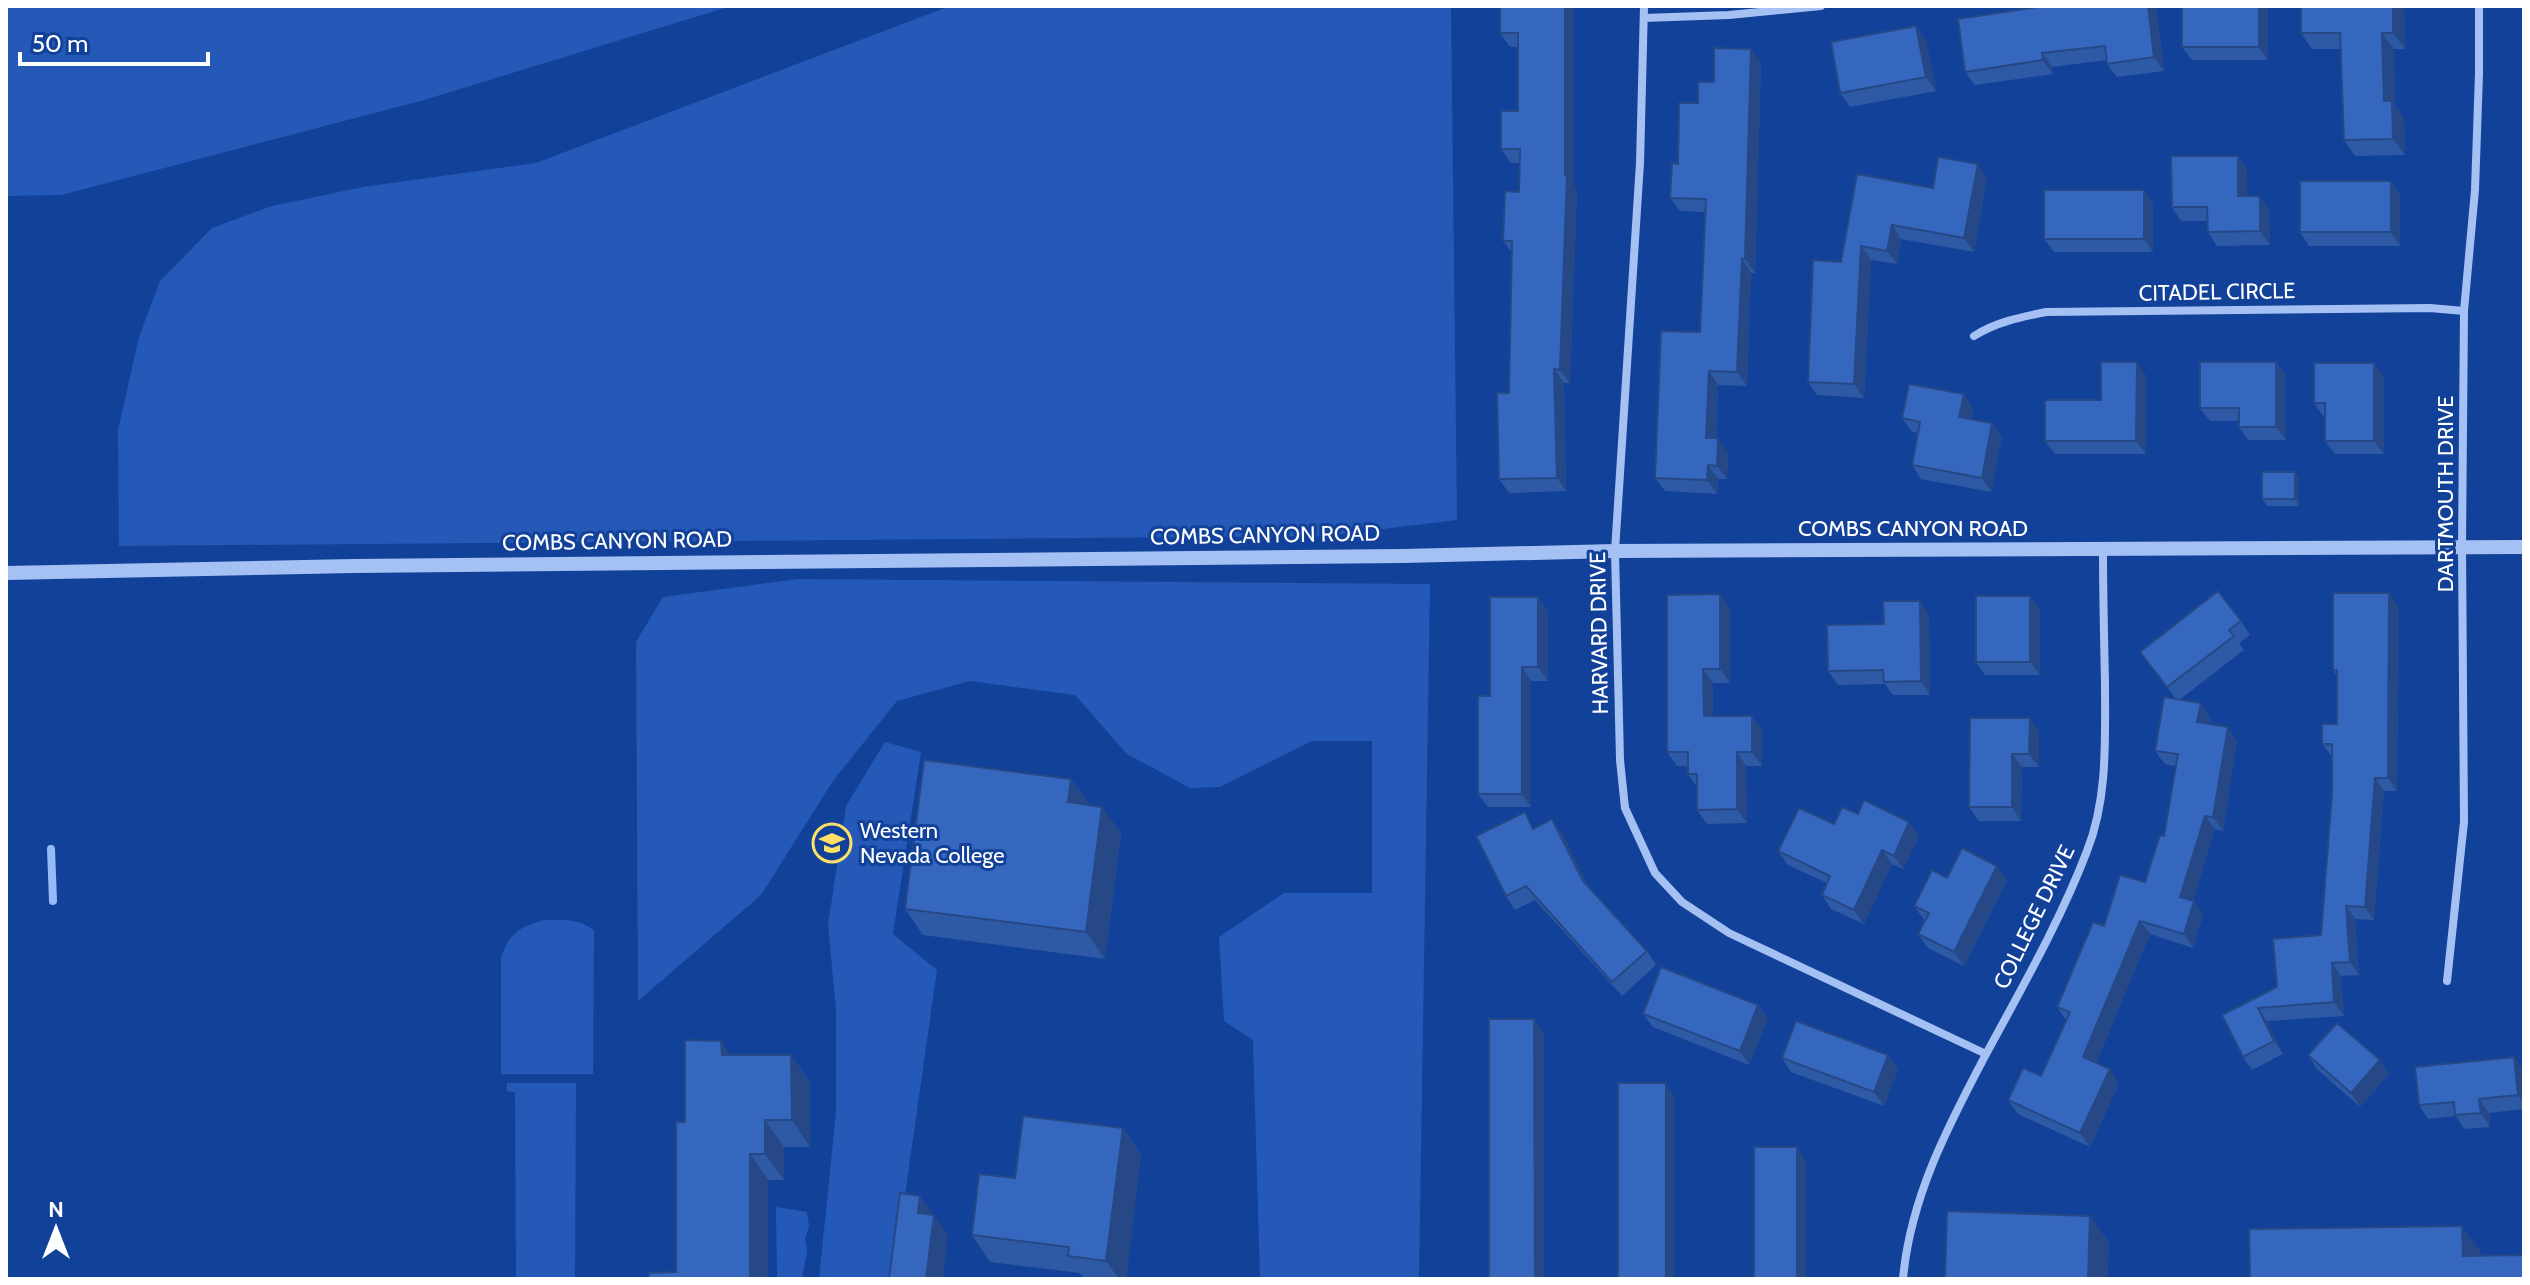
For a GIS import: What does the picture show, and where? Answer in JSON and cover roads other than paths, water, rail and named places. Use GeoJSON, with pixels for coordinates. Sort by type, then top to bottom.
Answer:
{"type":"FeatureCollection","features":[{"type":"Feature","properties":{"kind":"street","name":"HARVARD DRIVE"},"geometry":{"type":"LineString","coordinates":[[1644,6],[1640,163],[1615,551],[1620,760],[1625,808],[1655,873],[1682,902],[1729,933],[1986,1054]]}},
{"type":"Feature","properties":{"kind":"street"},"geometry":{"type":"LineString","coordinates":[[1644,18],[1729,15],[1821,6]]}},
{"type":"Feature","properties":{"kind":"street","name":"DARTMOUTH DRIVE"},"geometry":{"type":"LineString","coordinates":[[2447,981],[2464,822],[2464,311],[2475,190],[2479,6]]}},
{"type":"Feature","properties":{"kind":"street","name":"CITADEL CIRCLE"},"geometry":{"type":"LineString","coordinates":[[1974,336],[1986,328],[2019,317],[2046,312],[2430,308],[2464,311]]}},
{"type":"Feature","properties":{"kind":"street","name":"COMBS CANYON ROAD"},"geometry":{"type":"LineString","coordinates":[[6,573],[1615,551],[2524,547]]}},
{"type":"Feature","properties":{"kind":"street","name":"COLLEGE DRIVE"},"geometry":{"type":"LineString","coordinates":[[1903,1279],[1921,1190],[1952,1119],[2063,906],[2088,849],[2100,806],[2105,739],[2103,549]]}},
{"type":"Feature","properties":{"kind":"waterway"},"geometry":{"type":"LineString","coordinates":[[51,849],[53,901]]}},
{"type":"Feature","properties":{"kind":"place","name":"Western Nevada College"},"geometry":{"type":"Point","coordinates":[832,843]}}]}
